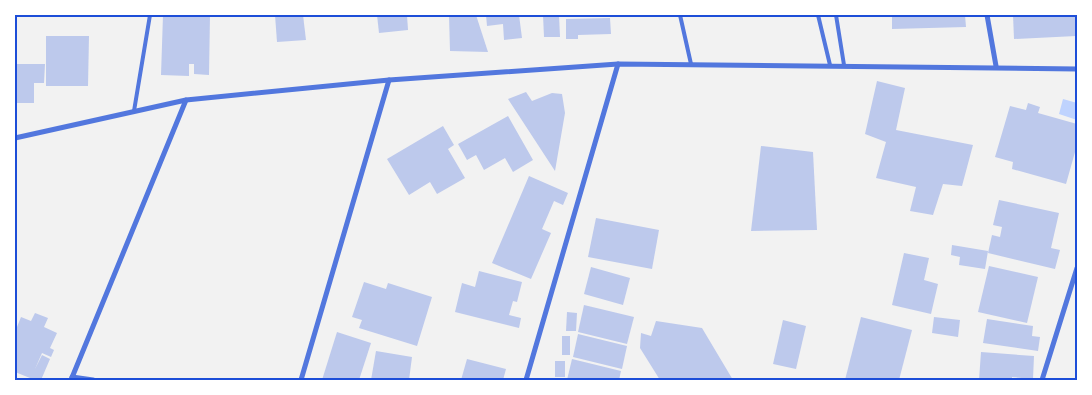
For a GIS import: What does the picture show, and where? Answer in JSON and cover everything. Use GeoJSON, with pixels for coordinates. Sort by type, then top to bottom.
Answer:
{"type":"FeatureCollection","features":[{"type":"Feature","properties":{"kind":"street"},"geometry":{"type":"LineString","coordinates":[[987,15],[996,66]]}},
{"type":"Feature","properties":{"kind":"street"},"geometry":{"type":"LineString","coordinates":[[15,138],[186,100],[389,80],[618,64],[996,66],[1077,69]]}},
{"type":"Feature","properties":{"kind":"street"},"geometry":{"type":"LineString","coordinates":[[526,380],[618,64]]}},
{"type":"Feature","properties":{"kind":"street"},"geometry":{"type":"LineString","coordinates":[[301,380],[389,80]]}},
{"type":"Feature","properties":{"kind":"street"},"geometry":{"type":"LineString","coordinates":[[93,380],[72,379],[186,100]]}},
{"type":"Feature","properties":{"kind":"street"},"geometry":{"type":"LineString","coordinates":[[1042,380],[1077,268]]}},
{"type":"Feature","properties":{"kind":"lane"},"geometry":{"type":"LineString","coordinates":[[134,111],[150,15]]}},
{"type":"Feature","properties":{"kind":"lane"},"geometry":{"type":"LineString","coordinates":[[680,15],[691,64]]}},
{"type":"Feature","properties":{"kind":"lane"},"geometry":{"type":"LineString","coordinates":[[818,15],[830,66]]}},
{"type":"Feature","properties":{"kind":"lane"},"geometry":{"type":"LineString","coordinates":[[836,15],[844,66]]}},
{"type":"Feature","properties":{"kind":"water"},"geometry":{"type":"Polygon","coordinates":[[[1063,99],[1077,103],[1077,120],[1059,114],[1063,99]]]}},
{"type":"Feature","properties":{"kind":"building"},"geometry":{"type":"Polygon","coordinates":[[[163,15],[210,15],[209,75],[194,74],[194,64],[189,64],[189,76],[161,75],[163,15]]]}},
{"type":"Feature","properties":{"kind":"building"},"geometry":{"type":"Polygon","coordinates":[[[275,15],[303,15],[306,40],[277,42],[275,15]]]}},
{"type":"Feature","properties":{"kind":"building"},"geometry":{"type":"Polygon","coordinates":[[[377,15],[407,15],[408,30],[379,33],[377,15]]]}},
{"type":"Feature","properties":{"kind":"building"},"geometry":{"type":"Polygon","coordinates":[[[449,15],[476,15],[488,52],[450,51],[449,15]]]}},
{"type":"Feature","properties":{"kind":"building"},"geometry":{"type":"Polygon","coordinates":[[[486,15],[519,15],[522,38],[504,40],[503,24],[487,26],[486,15]]]}},
{"type":"Feature","properties":{"kind":"building"},"geometry":{"type":"Polygon","coordinates":[[[543,15],[559,15],[560,37],[544,37],[543,15]]]}},
{"type":"Feature","properties":{"kind":"building"},"geometry":{"type":"Polygon","coordinates":[[[892,15],[965,15],[966,27],[892,29],[892,15]]]}},
{"type":"Feature","properties":{"kind":"building"},"geometry":{"type":"Polygon","coordinates":[[[1013,15],[1075,15],[1076,36],[1014,39],[1013,15]]]}},
{"type":"Feature","properties":{"kind":"building"},"geometry":{"type":"Polygon","coordinates":[[[610,18],[611,34],[578,35],[578,39],[566,39],[566,19],[610,18]]]}},
{"type":"Feature","properties":{"kind":"building"},"geometry":{"type":"Polygon","coordinates":[[[46,36],[89,36],[88,86],[46,86],[46,36]]]}},
{"type":"Feature","properties":{"kind":"building"},"geometry":{"type":"Polygon","coordinates":[[[15,64],[45,64],[44,83],[34,83],[34,103],[15,103],[15,64]]]}},
{"type":"Feature","properties":{"kind":"building"},"geometry":{"type":"Polygon","coordinates":[[[877,81],[905,88],[896,130],[973,145],[962,186],[943,184],[933,215],[910,211],[916,187],[876,178],[886,142],[865,134],[877,81]]]}},
{"type":"Feature","properties":{"kind":"building"},"geometry":{"type":"Polygon","coordinates":[[[526,92],[532,101],[552,93],[562,94],[565,113],[555,171],[508,99],[526,92]]]}},
{"type":"Feature","properties":{"kind":"building"},"geometry":{"type":"Polygon","coordinates":[[[1028,103],[1040,107],[1038,113],[1077,124],[1077,145],[1066,184],[1012,169],[1013,162],[995,157],[1010,106],[1026,110],[1028,103]]]}},
{"type":"Feature","properties":{"kind":"building"},"geometry":{"type":"Polygon","coordinates":[[[508,116],[533,160],[513,172],[505,158],[484,170],[476,155],[467,160],[458,144],[508,116]]]}},
{"type":"Feature","properties":{"kind":"building"},"geometry":{"type":"Polygon","coordinates":[[[443,126],[454,145],[448,149],[465,178],[437,194],[430,182],[409,195],[387,159],[443,126]]]}},
{"type":"Feature","properties":{"kind":"building"},"geometry":{"type":"Polygon","coordinates":[[[761,146],[813,152],[817,230],[751,231],[761,146]]]}},
{"type":"Feature","properties":{"kind":"building"},"geometry":{"type":"Polygon","coordinates":[[[529,176],[568,193],[563,205],[554,201],[542,229],[551,233],[531,279],[492,263],[529,176]]]}},
{"type":"Feature","properties":{"kind":"building"},"geometry":{"type":"Polygon","coordinates":[[[999,200],[1059,213],[1051,248],[1060,250],[1055,269],[988,253],[992,235],[1000,237],[1002,227],[993,225],[999,200]]]}},
{"type":"Feature","properties":{"kind":"building"},"geometry":{"type":"Polygon","coordinates":[[[596,218],[659,230],[652,269],[588,257],[596,218]]]}},
{"type":"Feature","properties":{"kind":"building"},"geometry":{"type":"Polygon","coordinates":[[[952,245],[988,251],[985,269],[959,265],[960,257],[951,255],[952,245]]]}},
{"type":"Feature","properties":{"kind":"building"},"geometry":{"type":"Polygon","coordinates":[[[904,253],[929,258],[924,280],[938,284],[931,314],[892,305],[904,253]]]}},
{"type":"Feature","properties":{"kind":"building"},"geometry":{"type":"Polygon","coordinates":[[[989,266],[1038,277],[1027,323],[978,312],[989,266]]]}},
{"type":"Feature","properties":{"kind":"building"},"geometry":{"type":"Polygon","coordinates":[[[591,267],[630,278],[623,305],[584,294],[591,267]]]}},
{"type":"Feature","properties":{"kind":"building"},"geometry":{"type":"Polygon","coordinates":[[[479,271],[522,282],[517,302],[513,301],[509,315],[521,318],[519,328],[455,312],[462,283],[475,287],[479,271]]]}},
{"type":"Feature","properties":{"kind":"building"},"geometry":{"type":"Polygon","coordinates":[[[364,282],[386,289],[388,283],[432,297],[417,346],[359,328],[362,320],[352,317],[364,282]]]}},
{"type":"Feature","properties":{"kind":"building"},"geometry":{"type":"Polygon","coordinates":[[[584,305],[634,317],[627,344],[578,332],[584,305]]]}},
{"type":"Feature","properties":{"kind":"building"},"geometry":{"type":"Polygon","coordinates":[[[567,312],[577,313],[576,331],[566,331],[567,312]]]}},
{"type":"Feature","properties":{"kind":"building"},"geometry":{"type":"Polygon","coordinates":[[[35,313],[48,318],[44,327],[57,333],[50,348],[54,350],[51,357],[42,353],[35,369],[42,355],[50,359],[41,380],[35,380],[15,372],[15,332],[21,317],[31,321],[35,313]]]}},
{"type":"Feature","properties":{"kind":"building"},"geometry":{"type":"Polygon","coordinates":[[[861,317],[912,330],[899,380],[845,380],[861,317]]]}},
{"type":"Feature","properties":{"kind":"building"},"geometry":{"type":"Polygon","coordinates":[[[934,317],[960,320],[958,337],[932,333],[934,317]]]}},
{"type":"Feature","properties":{"kind":"building"},"geometry":{"type":"Polygon","coordinates":[[[987,319],[1033,326],[1032,336],[1040,337],[1038,351],[983,343],[987,319]]]}},
{"type":"Feature","properties":{"kind":"building"},"geometry":{"type":"Polygon","coordinates":[[[783,320],[806,326],[796,369],[773,364],[783,320]]]}},
{"type":"Feature","properties":{"kind":"building"},"geometry":{"type":"Polygon","coordinates":[[[656,321],[702,328],[733,380],[660,380],[640,348],[641,333],[651,336],[656,321]]]}},
{"type":"Feature","properties":{"kind":"building"},"geometry":{"type":"Polygon","coordinates":[[[337,332],[371,343],[359,380],[322,380],[337,332]]]}},
{"type":"Feature","properties":{"kind":"building"},"geometry":{"type":"Polygon","coordinates":[[[578,334],[627,346],[622,369],[573,357],[578,334]]]}},
{"type":"Feature","properties":{"kind":"building"},"geometry":{"type":"Polygon","coordinates":[[[562,336],[570,336],[570,355],[562,355],[562,336]]]}},
{"type":"Feature","properties":{"kind":"building"},"geometry":{"type":"Polygon","coordinates":[[[376,351],[412,357],[409,380],[371,380],[376,351]]]}},
{"type":"Feature","properties":{"kind":"building"},"geometry":{"type":"Polygon","coordinates":[[[981,352],[1034,356],[1033,379],[1012,377],[1012,380],[979,380],[981,352]]]}},
{"type":"Feature","properties":{"kind":"building"},"geometry":{"type":"Polygon","coordinates":[[[467,359],[506,369],[503,380],[461,380],[467,359]]]}},
{"type":"Feature","properties":{"kind":"building"},"geometry":{"type":"Polygon","coordinates":[[[572,359],[621,371],[619,380],[567,380],[572,359]]]}},
{"type":"Feature","properties":{"kind":"building"},"geometry":{"type":"Polygon","coordinates":[[[555,361],[565,361],[565,377],[555,377],[555,361]]]}}]}
